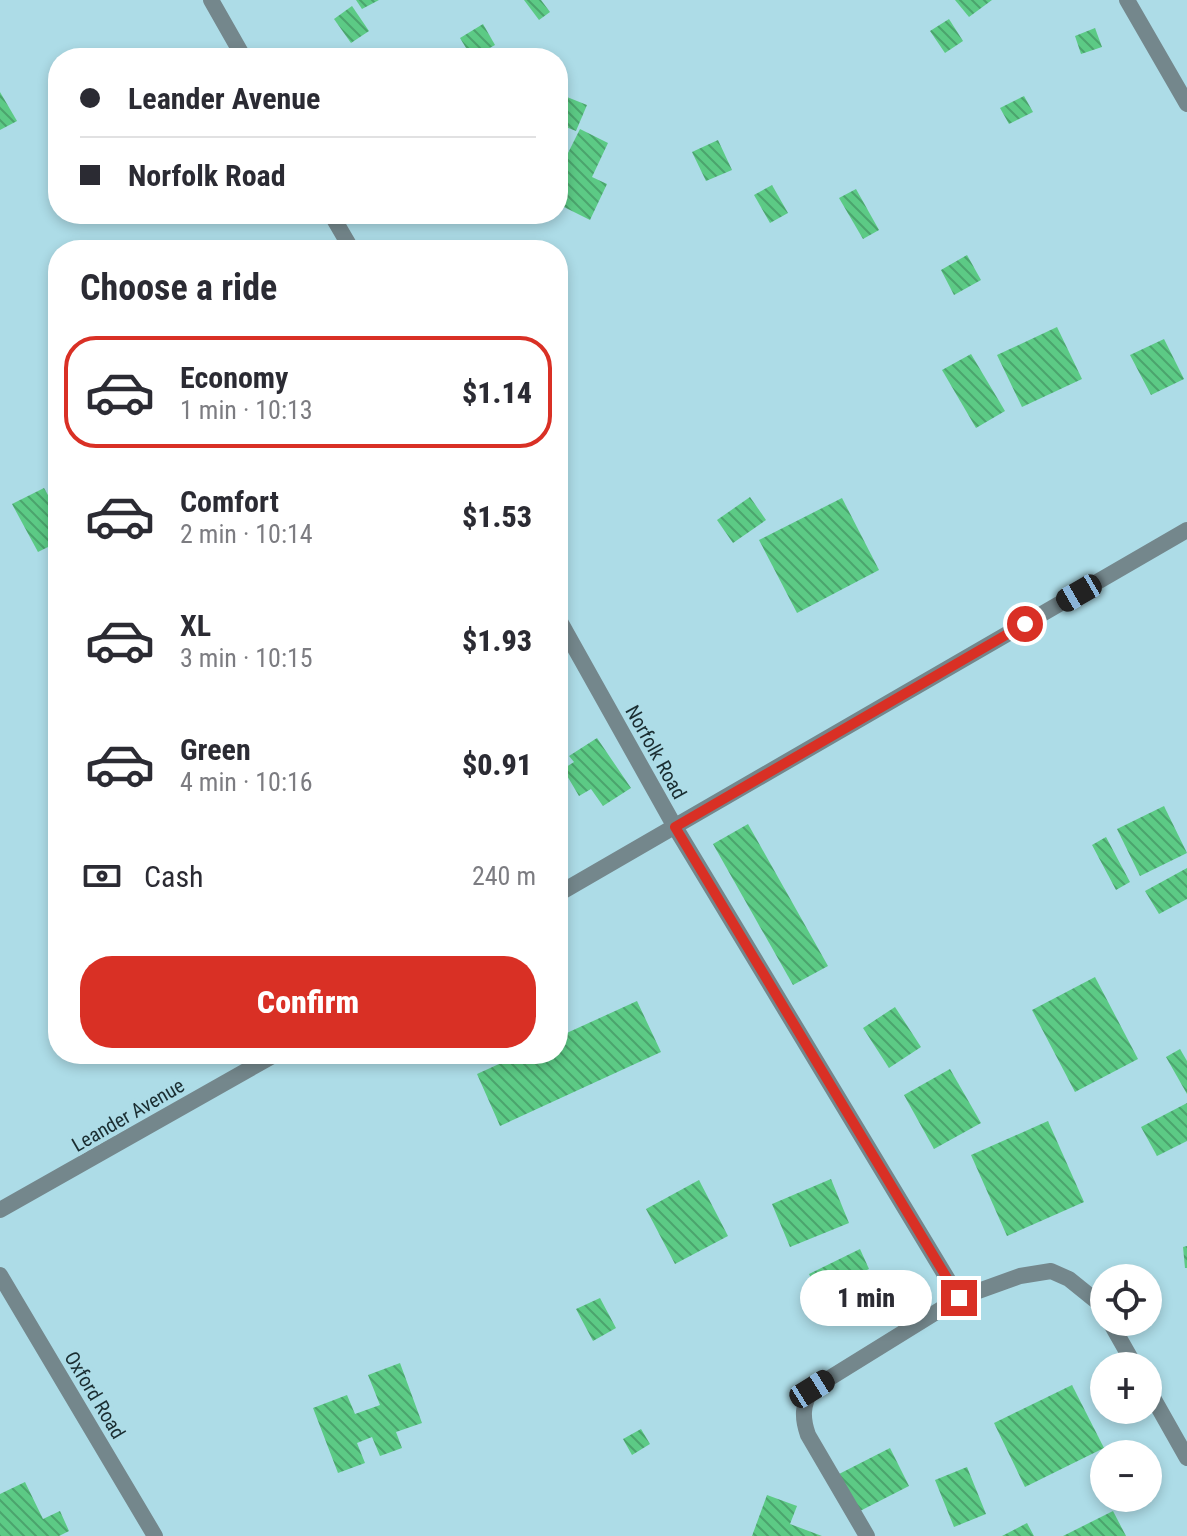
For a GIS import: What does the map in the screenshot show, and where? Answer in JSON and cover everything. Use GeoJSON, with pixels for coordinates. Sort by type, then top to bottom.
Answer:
{"type":"FeatureCollection","features":[{"type":"Feature","properties":{"kind":"street"},"geometry":{"type":"LineString","coordinates":[[211,0],[238,48]]}},
{"type":"Feature","properties":{"kind":"street"},"geometry":{"type":"LineString","coordinates":[[1127,0],[1187,104]]}},
{"type":"Feature","properties":{"kind":"street"},"geometry":{"type":"LineString","coordinates":[[568,888],[1187,530]]}},
{"type":"Feature","properties":{"kind":"street","name":"Norfolk Road"},"geometry":{"type":"LineString","coordinates":[[568,636],[675,827],[959,1298]]}},
{"type":"Feature","properties":{"kind":"street","name":"Leander Avenue"},"geometry":{"type":"LineString","coordinates":[[0,1210],[258,1064]]}},
{"type":"Feature","properties":{"kind":"street"},"geometry":{"type":"LineString","coordinates":[[867,1536],[808,1435],[804,1422],[806,1398],[812,1389],[959,1298],[1020,1276],[1051,1271],[1069,1279],[1090,1296]]}},
{"type":"Feature","properties":{"kind":"street","name":"Oxford Road"},"geometry":{"type":"LineString","coordinates":[[0,1275],[155,1536]]}},
{"type":"Feature","properties":{"kind":"street"},"geometry":{"type":"LineString","coordinates":[[1162,1414],[1187,1458]]}},
{"type":"Feature","properties":{"kind":"building"},"geometry":{"type":"Polygon","coordinates":[[[356,0],[379,0],[362,9],[356,0]]]}},
{"type":"Feature","properties":{"kind":"building"},"geometry":{"type":"Polygon","coordinates":[[[524,0],[541,0],[550,12],[539,20],[524,0]]]}},
{"type":"Feature","properties":{"kind":"building"},"geometry":{"type":"Polygon","coordinates":[[[955,0],[992,0],[969,17],[955,0]]]}},
{"type":"Feature","properties":{"kind":"building"},"geometry":{"type":"Polygon","coordinates":[[[352,6],[369,31],[351,43],[334,19],[352,6]]]}},
{"type":"Feature","properties":{"kind":"building"},"geometry":{"type":"Polygon","coordinates":[[[949,19],[963,41],[945,53],[930,31],[949,19]]]}},
{"type":"Feature","properties":{"kind":"building"},"geometry":{"type":"Polygon","coordinates":[[[483,24],[495,45],[490,48],[466,48],[460,38],[483,24]]]}},
{"type":"Feature","properties":{"kind":"building"},"geometry":{"type":"Polygon","coordinates":[[[1095,28],[1102,47],[1081,54],[1075,36],[1095,28]]]}},
{"type":"Feature","properties":{"kind":"building"},"geometry":{"type":"Polygon","coordinates":[[[0,92],[17,121],[0,130],[0,92]]]}},
{"type":"Feature","properties":{"kind":"building"},"geometry":{"type":"Polygon","coordinates":[[[1024,96],[1033,112],[1009,124],[1000,108],[1024,96]]]}},
{"type":"Feature","properties":{"kind":"building"},"geometry":{"type":"Polygon","coordinates":[[[568,97],[587,105],[576,131],[568,128],[568,97]]]}},
{"type":"Feature","properties":{"kind":"building"},"geometry":{"type":"Polygon","coordinates":[[[580,129],[608,143],[592,177],[607,184],[590,220],[568,209],[568,153],[580,129]]]}},
{"type":"Feature","properties":{"kind":"building"},"geometry":{"type":"Polygon","coordinates":[[[718,140],[732,170],[706,181],[692,152],[718,140]]]}},
{"type":"Feature","properties":{"kind":"building"},"geometry":{"type":"Polygon","coordinates":[[[772,185],[788,213],[770,223],[754,195],[772,185]]]}},
{"type":"Feature","properties":{"kind":"building"},"geometry":{"type":"Polygon","coordinates":[[[856,189],[879,230],[863,239],[839,198],[856,189]]]}},
{"type":"Feature","properties":{"kind":"building"},"geometry":{"type":"Polygon","coordinates":[[[967,255],[981,280],[954,295],[941,270],[967,255]]]}},
{"type":"Feature","properties":{"kind":"building"},"geometry":{"type":"Polygon","coordinates":[[[1057,327],[1082,379],[1022,407],[997,355],[1057,327]]]}},
{"type":"Feature","properties":{"kind":"building"},"geometry":{"type":"Polygon","coordinates":[[[1164,339],[1184,379],[1151,395],[1130,355],[1164,339]]]}},
{"type":"Feature","properties":{"kind":"building"},"geometry":{"type":"Polygon","coordinates":[[[971,354],[1005,411],[976,428],[942,370],[971,354]]]}},
{"type":"Feature","properties":{"kind":"building"},"geometry":{"type":"Polygon","coordinates":[[[44,488],[48,495],[48,547],[38,552],[12,504],[44,488]]]}},
{"type":"Feature","properties":{"kind":"building"},"geometry":{"type":"Polygon","coordinates":[[[750,497],[766,520],[733,543],[717,520],[750,497]]]}},
{"type":"Feature","properties":{"kind":"building"},"geometry":{"type":"Polygon","coordinates":[[[842,498],[879,570],[797,613],[759,540],[842,498]]]}},
{"type":"Feature","properties":{"kind":"building"},"geometry":{"type":"Polygon","coordinates":[[[597,738],[631,788],[603,806],[591,789],[579,796],[568,777],[568,766],[574,762],[569,756],[597,738]]]}},
{"type":"Feature","properties":{"kind":"building"},"geometry":{"type":"Polygon","coordinates":[[[1164,806],[1187,853],[1140,876],[1117,829],[1164,806]]]}},
{"type":"Feature","properties":{"kind":"building"},"geometry":{"type":"Polygon","coordinates":[[[748,824],[828,966],[793,985],[713,844],[748,824]]]}},
{"type":"Feature","properties":{"kind":"building"},"geometry":{"type":"Polygon","coordinates":[[[1106,837],[1130,882],[1116,890],[1092,845],[1106,837]]]}},
{"type":"Feature","properties":{"kind":"building"},"geometry":{"type":"Polygon","coordinates":[[[1187,868],[1187,899],[1159,914],[1145,891],[1187,868]]]}},
{"type":"Feature","properties":{"kind":"building"},"geometry":{"type":"Polygon","coordinates":[[[1095,977],[1138,1059],[1075,1092],[1032,1010],[1095,977]]]}},
{"type":"Feature","properties":{"kind":"building"},"geometry":{"type":"Polygon","coordinates":[[[637,1001],[661,1052],[500,1126],[477,1074],[499,1064],[568,1064],[568,1032],[637,1001]]]}},
{"type":"Feature","properties":{"kind":"building"},"geometry":{"type":"Polygon","coordinates":[[[895,1007],[921,1047],[889,1068],[863,1028],[895,1007]]]}},
{"type":"Feature","properties":{"kind":"building"},"geometry":{"type":"Polygon","coordinates":[[[1180,1049],[1187,1061],[1187,1094],[1166,1057],[1180,1049]]]}},
{"type":"Feature","properties":{"kind":"building"},"geometry":{"type":"Polygon","coordinates":[[[950,1069],[981,1123],[934,1149],[904,1095],[950,1069]]]}},
{"type":"Feature","properties":{"kind":"building"},"geometry":{"type":"Polygon","coordinates":[[[1187,1103],[1187,1141],[1157,1156],[1141,1127],[1187,1103]]]}},
{"type":"Feature","properties":{"kind":"building"},"geometry":{"type":"Polygon","coordinates":[[[1048,1121],[1084,1202],[1007,1236],[971,1155],[1048,1121]]]}},
{"type":"Feature","properties":{"kind":"building"},"geometry":{"type":"Polygon","coordinates":[[[831,1179],[849,1223],[790,1247],[772,1204],[831,1179]]]}},
{"type":"Feature","properties":{"kind":"building"},"geometry":{"type":"Polygon","coordinates":[[[699,1180],[728,1236],[675,1264],[646,1209],[699,1180]]]}},
{"type":"Feature","properties":{"kind":"building"},"geometry":{"type":"Polygon","coordinates":[[[1187,1246],[1187,1268],[1185,1268],[1183,1247],[1187,1246]]]}},
{"type":"Feature","properties":{"kind":"building"},"geometry":{"type":"Polygon","coordinates":[[[860,1249],[869,1269],[819,1293],[809,1274],[860,1249]]]}},
{"type":"Feature","properties":{"kind":"building"},"geometry":{"type":"Polygon","coordinates":[[[600,1298],[616,1328],[593,1341],[576,1309],[600,1298]]]}},
{"type":"Feature","properties":{"kind":"building"},"geometry":{"type":"Polygon","coordinates":[[[400,1363],[422,1423],[396,1432],[402,1448],[380,1456],[372,1437],[357,1443],[365,1463],[338,1473],[313,1408],[347,1395],[355,1414],[380,1405],[368,1375],[400,1363]]]}},
{"type":"Feature","properties":{"kind":"building"},"geometry":{"type":"Polygon","coordinates":[[[1072,1385],[1100,1440],[1090,1440],[1090,1455],[1025,1487],[994,1423],[1072,1385]]]}},
{"type":"Feature","properties":{"kind":"building"},"geometry":{"type":"Polygon","coordinates":[[[641,1429],[650,1444],[632,1455],[623,1439],[641,1429]]]}},
{"type":"Feature","properties":{"kind":"building"},"geometry":{"type":"Polygon","coordinates":[[[890,1448],[909,1486],[858,1512],[839,1474],[890,1448]]]}},
{"type":"Feature","properties":{"kind":"building"},"geometry":{"type":"Polygon","coordinates":[[[967,1467],[986,1514],[954,1527],[935,1480],[967,1467]]]}},
{"type":"Feature","properties":{"kind":"building"},"geometry":{"type":"Polygon","coordinates":[[[25,1482],[43,1519],[60,1511],[69,1531],[59,1536],[0,1536],[0,1494],[25,1482]]]}},
{"type":"Feature","properties":{"kind":"building"},"geometry":{"type":"Polygon","coordinates":[[[767,1495],[797,1506],[790,1524],[822,1536],[752,1536],[767,1495]]]}},
{"type":"Feature","properties":{"kind":"building"},"geometry":{"type":"Polygon","coordinates":[[[1114,1512],[1126,1536],[1063,1536],[1114,1512]]]}},
{"type":"Feature","properties":{"kind":"building"},"geometry":{"type":"Polygon","coordinates":[[[1027,1523],[1034,1536],[1002,1536],[1027,1523]]]}},
{"type":"Feature","properties":{"kind":"route"},"geometry":{"type":"LineString","coordinates":[[959,1298],[675,827],[1025,624]]}}]}
